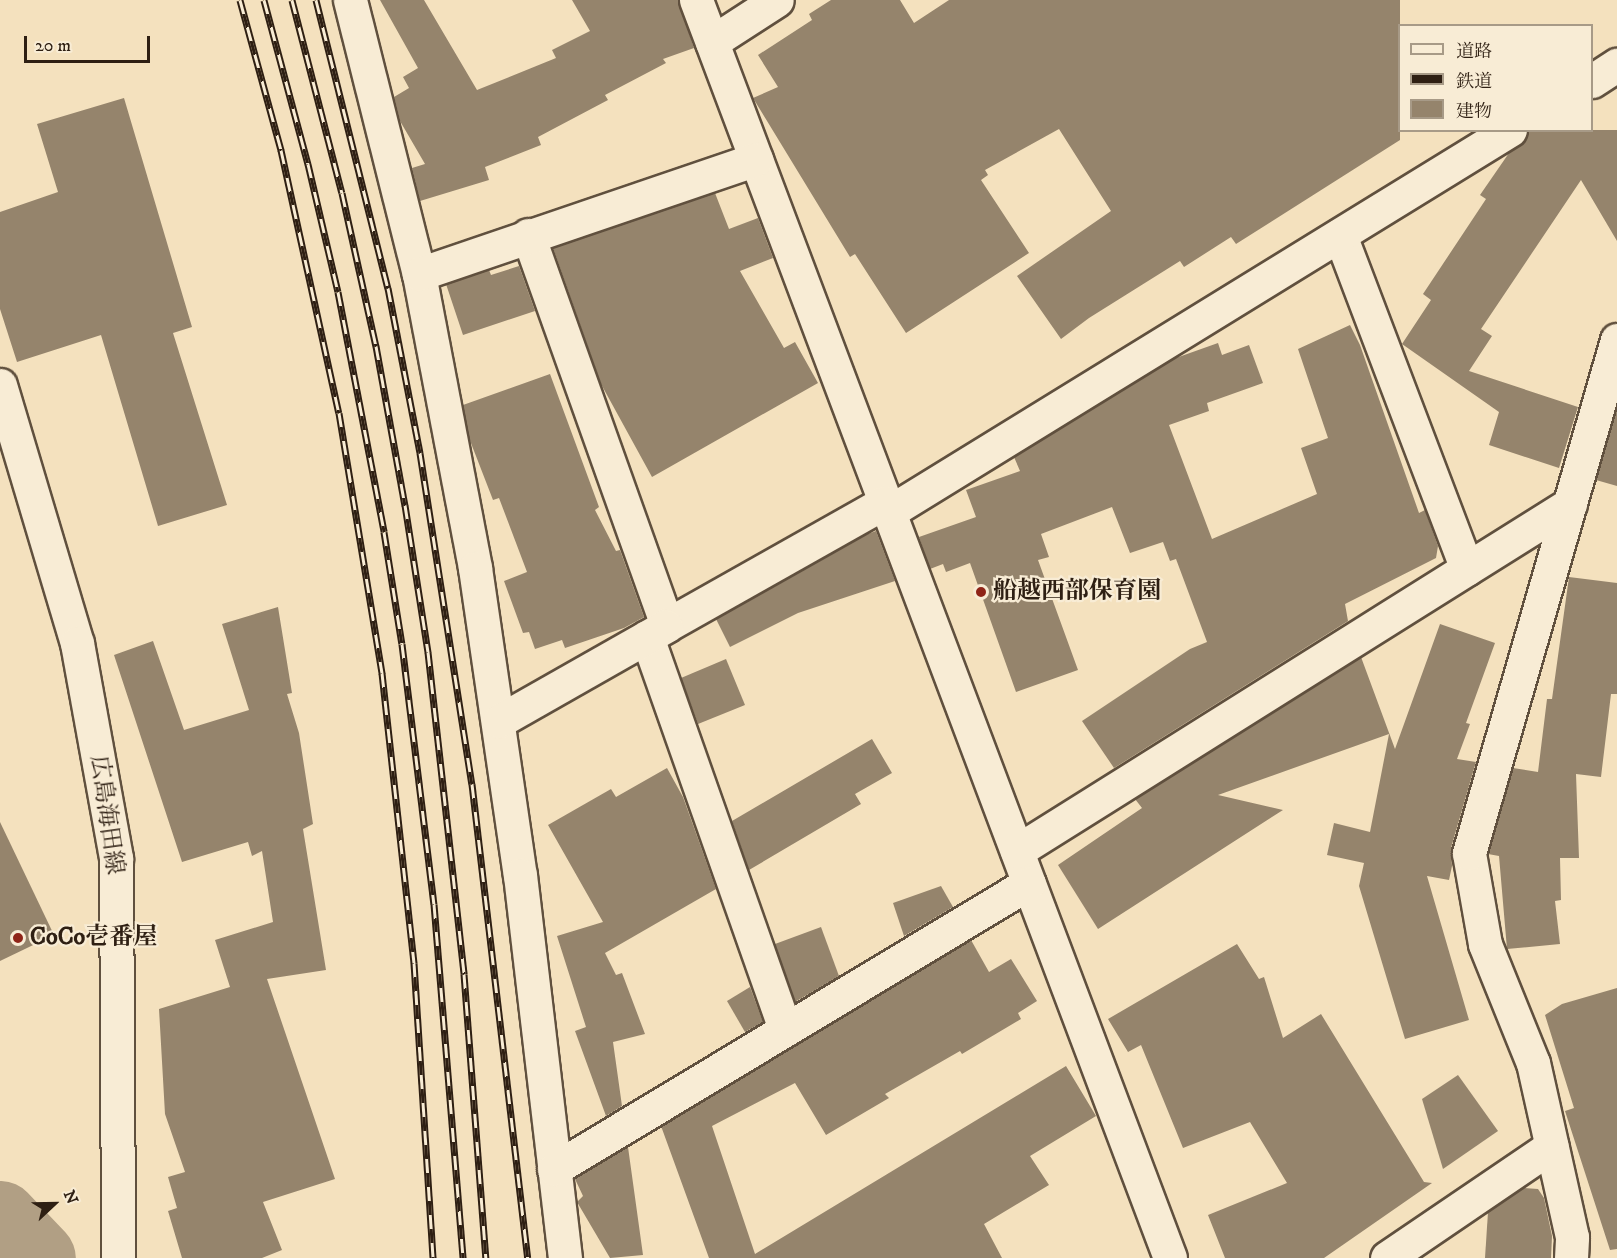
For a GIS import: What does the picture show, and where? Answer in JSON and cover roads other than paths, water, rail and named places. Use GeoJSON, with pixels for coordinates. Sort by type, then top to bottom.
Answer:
{"type":"FeatureCollection","features":[{"type":"Feature","properties":{"kind":"street"},"geometry":{"type":"LineString","coordinates":[[350,0],[419,274],[475,568],[520,875],[565,1258]]}},
{"type":"Feature","properties":{"kind":"street"},"geometry":{"type":"LineString","coordinates":[[696,0],[1170,1258]]}},
{"type":"Feature","properties":{"kind":"street"},"geometry":{"type":"LineString","coordinates":[[712,42],[777,0]]}},
{"type":"Feature","properties":{"kind":"street"},"geometry":{"type":"LineString","coordinates":[[1593,80],[1617,65]]}},
{"type":"Feature","properties":{"kind":"street"},"geometry":{"type":"LineString","coordinates":[[499,721],[657,631],[887,507],[1507,132]]}},
{"type":"Feature","properties":{"kind":"street"},"geometry":{"type":"LineString","coordinates":[[419,274],[756,159]]}},
{"type":"Feature","properties":{"kind":"street"},"geometry":{"type":"LineString","coordinates":[[528,235],[785,1029]]}},
{"type":"Feature","properties":{"kind":"street"},"geometry":{"type":"LineString","coordinates":[[1340,235],[1467,569]]}},
{"type":"Feature","properties":{"kind":"street"},"geometry":{"type":"LineString","coordinates":[[1571,1258],[1572,1237],[1533,1063],[1485,944],[1469,853],[1570,504],[1606,421],[1617,340]]}},
{"type":"Feature","properties":{"kind":"street","name":"広島海田線"},"geometry":{"type":"LineString","coordinates":[[0,385],[77,643],[116,858],[118,1258]]}},
{"type":"Feature","properties":{"kind":"street"},"geometry":{"type":"LineString","coordinates":[[1017,851],[1570,504]]}},
{"type":"Feature","properties":{"kind":"street"},"geometry":{"type":"LineString","coordinates":[[554,1169],[1029,883]]}},
{"type":"Feature","properties":{"kind":"street"},"geometry":{"type":"LineString","coordinates":[[1387,1258],[1552,1146]]}},
{"type":"Feature","properties":{"kind":"waterway"},"geometry":{"type":"LineString","coordinates":[[0,1218],[38,1258]]}},
{"type":"Feature","properties":{"kind":"railway"},"geometry":{"type":"LineString","coordinates":[[240,0],[281,150],[339,413],[382,673],[414,963],[433,1258]]}},
{"type":"Feature","properties":{"kind":"railway"},"geometry":{"type":"LineString","coordinates":[[264,0],[308,164],[338,292],[384,532],[402,644],[434,904],[463,1258]]}},
{"type":"Feature","properties":{"kind":"railway"},"geometry":{"type":"LineString","coordinates":[[292,0],[342,193],[376,346],[405,505],[428,652],[464,974],[486,1258]]}},
{"type":"Feature","properties":{"kind":"railway"},"geometry":{"type":"LineString","coordinates":[[316,0],[388,288],[420,453],[472,784],[528,1258]]}},
{"type":"Feature","properties":{"kind":"place","name":"船越西部保育園"},"geometry":{"type":"Point","coordinates":[981,592]}},
{"type":"Feature","properties":{"kind":"place","name":"CoCo壱番屋"},"geometry":{"type":"Point","coordinates":[18,938]}}]}
